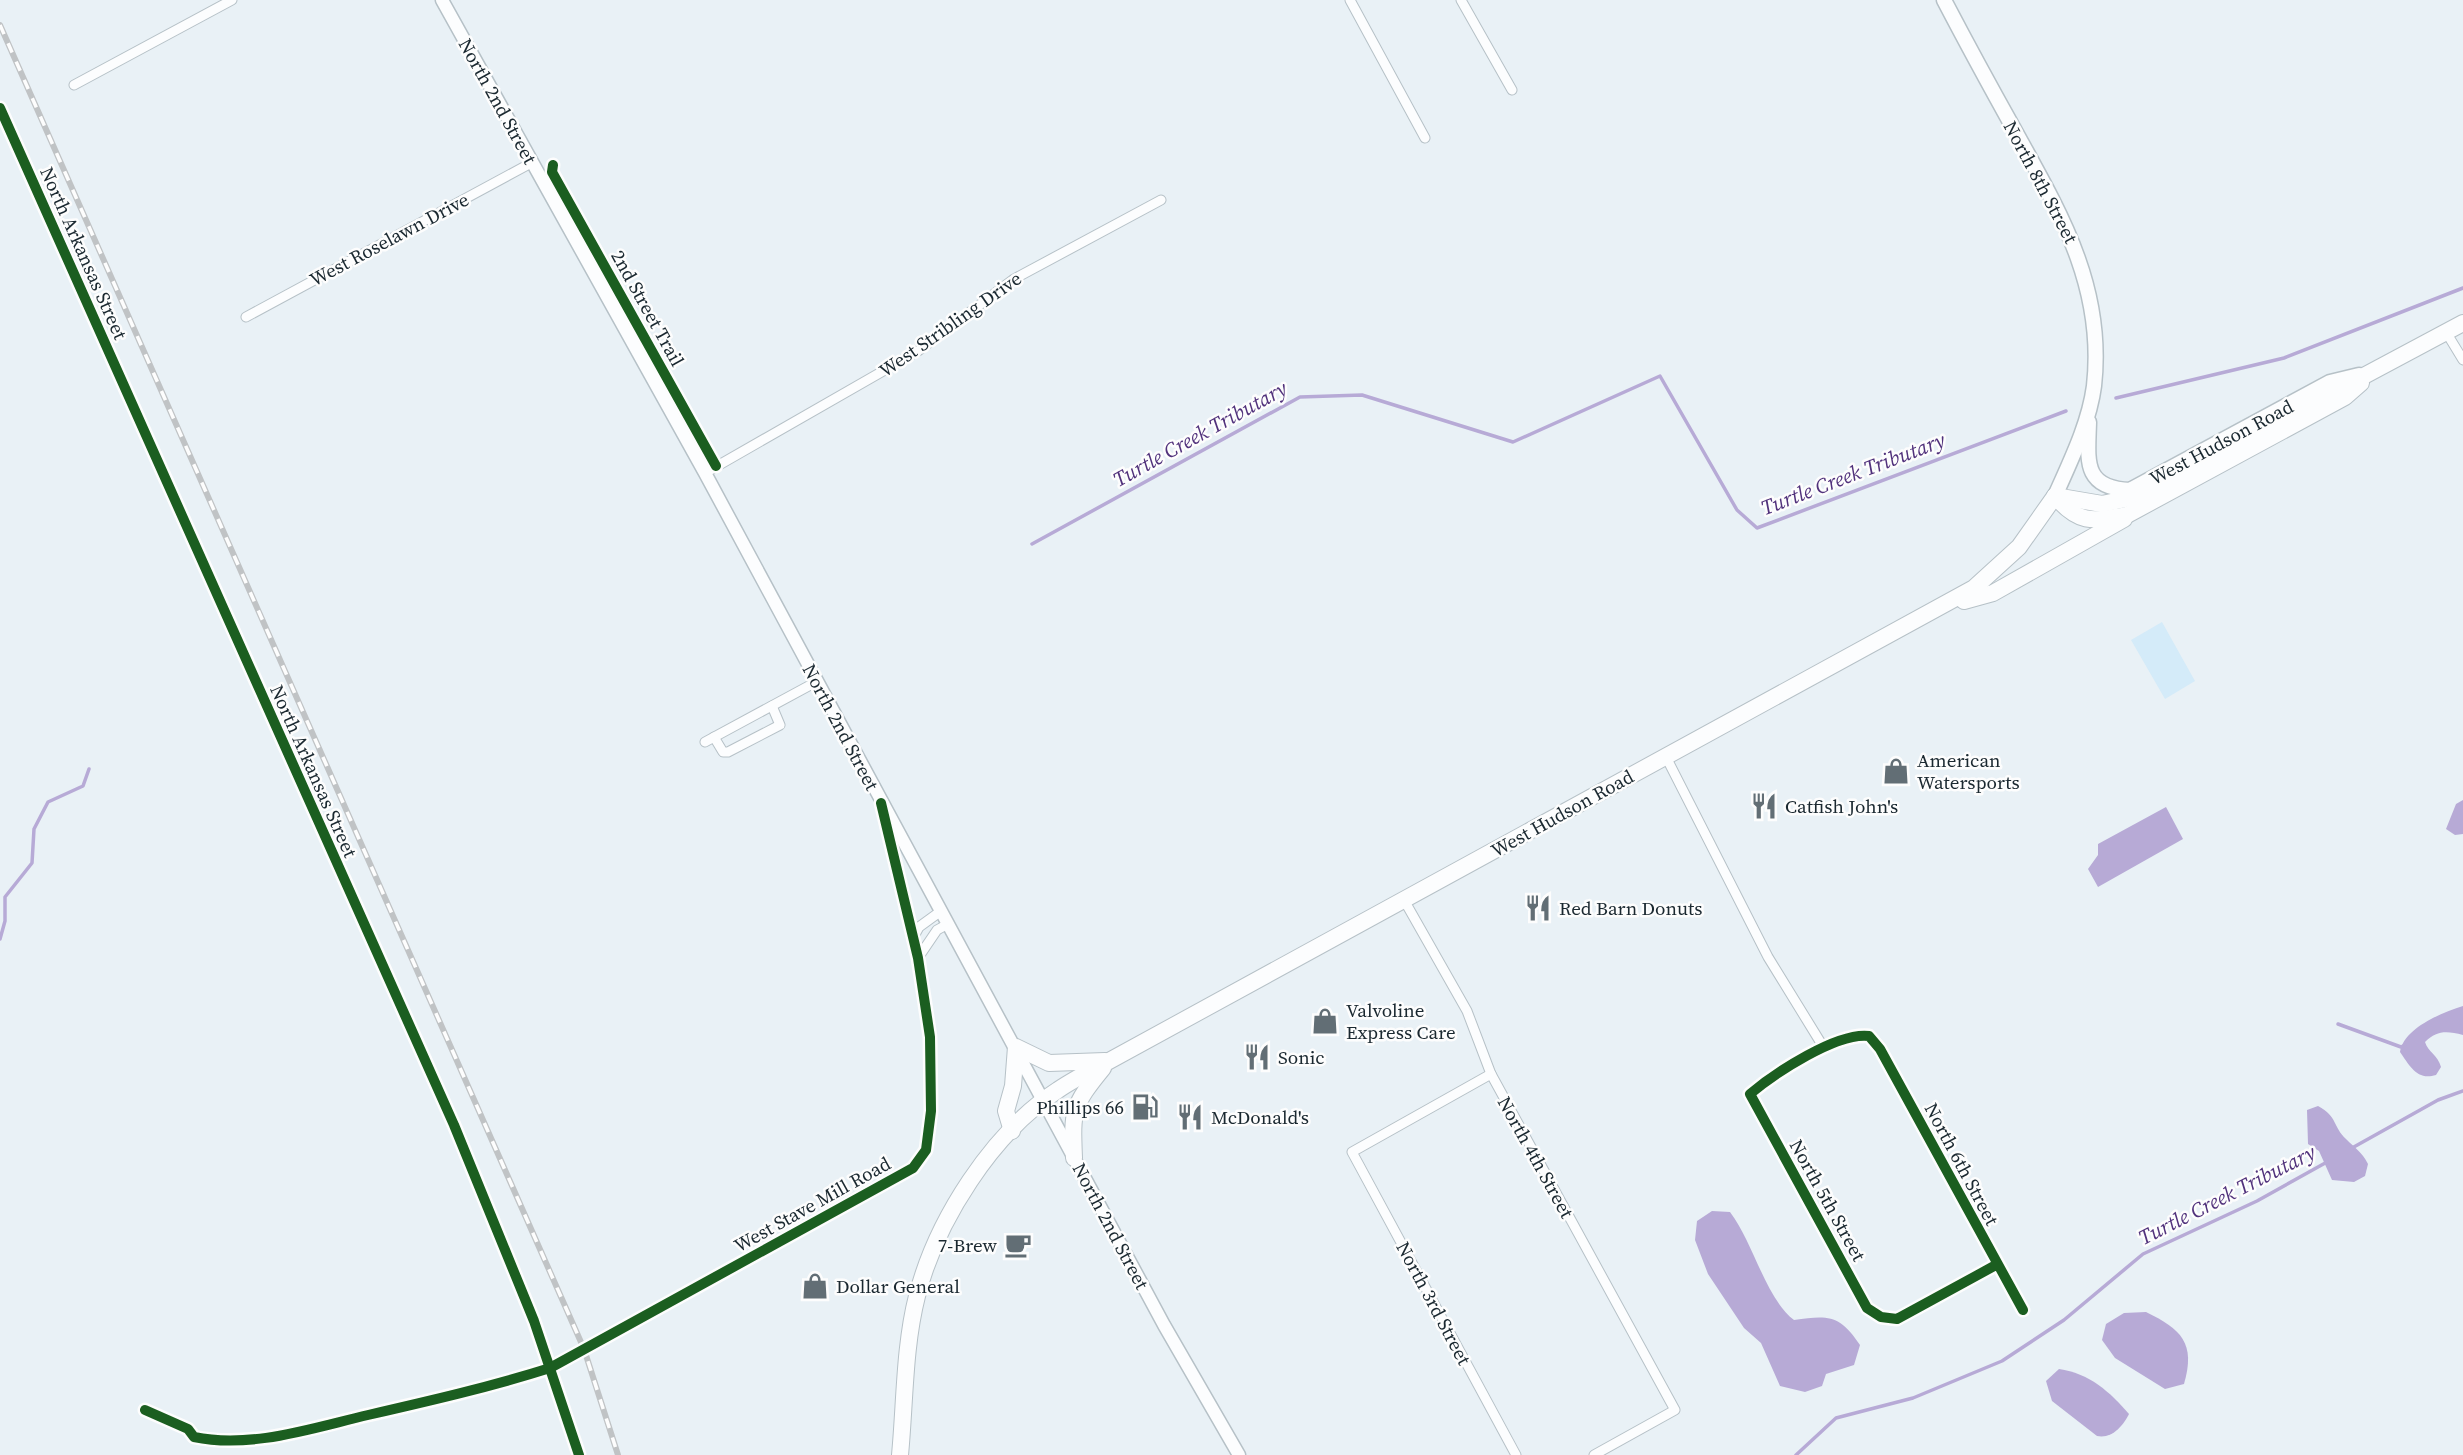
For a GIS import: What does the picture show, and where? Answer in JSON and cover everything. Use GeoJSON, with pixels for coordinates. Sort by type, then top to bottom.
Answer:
{"type":"FeatureCollection","features":[{"type":"Feature","properties":{"kind":"highway","name":"West Hudson Road"},"geometry":{"type":"LineString","coordinates":[[2055,496],[2102,504],[2139,496],[2463,323]]}},
{"type":"Feature","properties":{"kind":"highway","name":"West Hudson Road"},"geometry":{"type":"LineString","coordinates":[[2055,496],[2067,511],[2088,521],[2127,515],[2345,397],[2374,371]]}},
{"type":"Feature","properties":{"kind":"highway","name":"West Hudson Road"},"geometry":{"type":"LineString","coordinates":[[900,1455],[916,1299],[926,1266],[948,1216],[989,1157],[1044,1101],[1109,1060],[1942,607],[1998,569],[2025,539],[2055,496]]}},
{"type":"Feature","properties":{"kind":"highway"},"geometry":{"type":"LineString","coordinates":[[1942,607],[1993,593],[2117,525],[2127,515]]}},
{"type":"Feature","properties":{"kind":"highway"},"geometry":{"type":"LineString","coordinates":[[1012,1131],[1006,1111],[1013,1086],[1016,1047],[1049,1063],[1109,1060]]}},
{"type":"Feature","properties":{"kind":"highway"},"geometry":{"type":"LineString","coordinates":[[1074,1158],[1073,1119],[1077,1100],[1109,1060]]}},
{"type":"Feature","properties":{"kind":"main road","name":"North 2nd Street"},"geometry":{"type":"LineString","coordinates":[[442,0],[705,472],[881,803],[1239,1455]]}},
{"type":"Feature","properties":{"kind":"main road","name":"North 8th Street"},"geometry":{"type":"LineString","coordinates":[[1944,0],[2075,244],[2090,296],[2096,347],[2089,410],[2055,496]]}},
{"type":"Feature","properties":{"kind":"main road","name":"West Hudson Road"},"geometry":{"type":"LineString","coordinates":[[2089,410],[2087,465],[2096,480],[2111,489],[2130,490],[2330,382],[2374,371]]}},
{"type":"Feature","properties":{"kind":"street"},"geometry":{"type":"LineString","coordinates":[[74,85],[232,0]]}},
{"type":"Feature","properties":{"kind":"street"},"geometry":{"type":"LineString","coordinates":[[1350,0],[1425,138]]}},
{"type":"Feature","properties":{"kind":"street"},"geometry":{"type":"LineString","coordinates":[[1461,0],[1512,90]]}},
{"type":"Feature","properties":{"kind":"street","name":"North Arkansas Street"},"geometry":{"type":"LineString","coordinates":[[0,108],[454,1125],[534,1321],[579,1455]]}},
{"type":"Feature","properties":{"kind":"street","name":"West Roselawn Drive"},"geometry":{"type":"LineString","coordinates":[[246,317],[533,162]]}},
{"type":"Feature","properties":{"kind":"street","name":"West Stribling Drive"},"geometry":{"type":"LineString","coordinates":[[705,472],[918,351],[1014,279],[1161,200]]}},
{"type":"Feature","properties":{"kind":"street"},"geometry":{"type":"LineString","coordinates":[[2446,332],[2463,360]]}},
{"type":"Feature","properties":{"kind":"street"},"geometry":{"type":"LineString","coordinates":[[772,706],[780,725],[728,752],[723,752],[709,740],[816,682]]}},
{"type":"Feature","properties":{"kind":"street"},"geometry":{"type":"LineString","coordinates":[[1666,757],[1768,957],[1824,1048]]}},
{"type":"Feature","properties":{"kind":"street","name":"West Stave Mill Road"},"geometry":{"type":"LineString","coordinates":[[145,1410],[188,1429],[194,1437],[222,1443],[311,1428],[495,1385],[550,1368],[914,1168],[926,1150],[931,1111],[930,1037],[918,958],[881,803]]}},
{"type":"Feature","properties":{"kind":"street","name":"North 4th Street"},"geometry":{"type":"LineString","coordinates":[[1404,900],[1466,1011],[1492,1074],[1675,1410],[1594,1455]]}},
{"type":"Feature","properties":{"kind":"street"},"geometry":{"type":"LineString","coordinates":[[913,938],[919,927],[941,911]]}},
{"type":"Feature","properties":{"kind":"street"},"geometry":{"type":"LineString","coordinates":[[918,958],[937,930],[948,924]]}},
{"type":"Feature","properties":{"kind":"street","name":"North 6th Street"},"geometry":{"type":"LineString","coordinates":[[1824,1048],[1855,1034],[1869,1036],[1880,1049],[2023,1310]]}},
{"type":"Feature","properties":{"kind":"street","name":"North 5th Street"},"geometry":{"type":"LineString","coordinates":[[1824,1048],[1768,1079],[1750,1094],[1867,1308],[1881,1317],[1897,1319],[1996,1265]]}},
{"type":"Feature","properties":{"kind":"street","name":"North 3rd Street"},"geometry":{"type":"LineString","coordinates":[[1492,1074],[1352,1152],[1517,1455]]}},
{"type":"Feature","properties":{"kind":"shaded area"},"geometry":{"type":"Polygon","coordinates":[[[2162,622],[2195,681],[2165,699],[2131,640],[2162,622]]]}},
{"type":"Feature","properties":{"kind":"shaded area"},"geometry":{"type":"Polygon","coordinates":[[[2463,800],[2463,834],[2455,835],[2446,829],[2456,804],[2463,800]]]}},
{"type":"Feature","properties":{"kind":"shaded area"},"geometry":{"type":"Polygon","coordinates":[[[2166,807],[2183,839],[2098,887],[2088,869],[2098,855],[2098,844],[2166,807]]]}},
{"type":"Feature","properties":{"kind":"shaded area"},"geometry":{"type":"Polygon","coordinates":[[[2463,1006],[2463,1035],[2442,1032],[2425,1042],[2441,1067],[2436,1075],[2419,1074],[2400,1052],[2403,1043],[2425,1023],[2463,1006]]]}},
{"type":"Feature","properties":{"kind":"shaded area"},"geometry":{"type":"Polygon","coordinates":[[[2318,1106],[2329,1114],[2342,1135],[2366,1160],[2368,1164],[2365,1176],[2354,1182],[2332,1180],[2319,1151],[2308,1144],[2307,1110],[2318,1106]]]}},
{"type":"Feature","properties":{"kind":"shaded area"},"geometry":{"type":"Polygon","coordinates":[[[1712,1211],[1730,1212],[1775,1298],[1794,1320],[1833,1319],[1853,1335],[1860,1345],[1854,1365],[1826,1374],[1822,1386],[1805,1392],[1780,1386],[1761,1343],[1744,1328],[1708,1274],[1695,1240],[1697,1221],[1712,1211]]]}},
{"type":"Feature","properties":{"kind":"shaded area"},"geometry":{"type":"Polygon","coordinates":[[[2146,1312],[2177,1331],[2183,1339],[2188,1358],[2184,1384],[2165,1389],[2115,1358],[2102,1340],[2106,1324],[2124,1313],[2146,1312]]]}},
{"type":"Feature","properties":{"kind":"shaded area"},"geometry":{"type":"Polygon","coordinates":[[[2059,1369],[2089,1379],[2114,1398],[2129,1414],[2120,1427],[2107,1436],[2097,1436],[2052,1401],[2046,1381],[2059,1369]]]}},
{"type":"Feature","properties":{"kind":"waterway","name":"Turtle Creek Tributary"},"geometry":{"type":"LineString","coordinates":[[2116,398],[2284,358],[2463,288]]}},
{"type":"Feature","properties":{"kind":"waterway","name":"Turtle Creek Tributary"},"geometry":{"type":"LineString","coordinates":[[1032,544],[1300,397],[1362,395],[1513,442],[1660,376],[1737,510],[1757,528],[2066,411]]}},
{"type":"Feature","properties":{"kind":"waterway"},"geometry":{"type":"LineString","coordinates":[[0,939],[5,921],[5,897],[32,863],[34,829],[48,802],[83,786],[89,769]]}},
{"type":"Feature","properties":{"kind":"waterway"},"geometry":{"type":"LineString","coordinates":[[2338,1024],[2401,1047],[2405,1045]]}},
{"type":"Feature","properties":{"kind":"waterway","name":"Turtle Creek Tributary"},"geometry":{"type":"LineString","coordinates":[[2352,1148],[2438,1100],[2463,1091]]}},
{"type":"Feature","properties":{"kind":"waterway","name":"Turtle Creek Tributary"},"geometry":{"type":"LineString","coordinates":[[1796,1455],[1836,1418],[1913,1398],[2002,1361],[2064,1320],[2143,1254],[2257,1201],[2327,1162]]}},
{"type":"Feature","properties":{"kind":"railway"},"geometry":{"type":"LineString","coordinates":[[0,25],[584,1349],[618,1455]]}},
{"type":"Feature","properties":{"kind":"cycle path"},"geometry":{"type":"LineString","coordinates":[[0,108],[454,1125],[534,1321],[579,1455]]}},
{"type":"Feature","properties":{"kind":"cycle path","name":"2nd Street Trail"},"geometry":{"type":"LineString","coordinates":[[553,165],[552,172],[716,466]]}},
{"type":"Feature","properties":{"kind":"cycle path"},"geometry":{"type":"LineString","coordinates":[[145,1410],[188,1429],[194,1437],[216,1440],[259,1439],[437,1399],[550,1368],[913,1168],[926,1150],[931,1111],[930,1037],[918,958],[881,803]]}},
{"type":"Feature","properties":{"kind":"cycle path"},"geometry":{"type":"LineString","coordinates":[[1996,1265],[1897,1319],[1881,1317],[1867,1308],[1750,1094],[1790,1065],[1824,1047],[1856,1036],[1869,1036],[1880,1049],[2023,1310]]}},
{"type":"Feature","properties":{"kind":"place","name":"American Watersports"},"geometry":{"type":"Point","coordinates":[1896,771]}},
{"type":"Feature","properties":{"kind":"place","name":"Catfish John's"},"geometry":{"type":"Point","coordinates":[1764,806]}},
{"type":"Feature","properties":{"kind":"place","name":"Red Barn Donuts"},"geometry":{"type":"Point","coordinates":[1538,908]}},
{"type":"Feature","properties":{"kind":"place","name":"Valvoline Express Care"},"geometry":{"type":"Point","coordinates":[1325,1021]}},
{"type":"Feature","properties":{"kind":"place","name":"Sonic"},"geometry":{"type":"Point","coordinates":[1257,1057]}},
{"type":"Feature","properties":{"kind":"place","name":"Phillips 66"},"geometry":{"type":"Point","coordinates":[1145,1107]}},
{"type":"Feature","properties":{"kind":"place","name":"McDonald's"},"geometry":{"type":"Point","coordinates":[1190,1117]}},
{"type":"Feature","properties":{"kind":"place","name":"7-Brew"},"geometry":{"type":"Point","coordinates":[1018,1245]}},
{"type":"Feature","properties":{"kind":"place","name":"Dollar General"},"geometry":{"type":"Point","coordinates":[815,1286]}}]}
